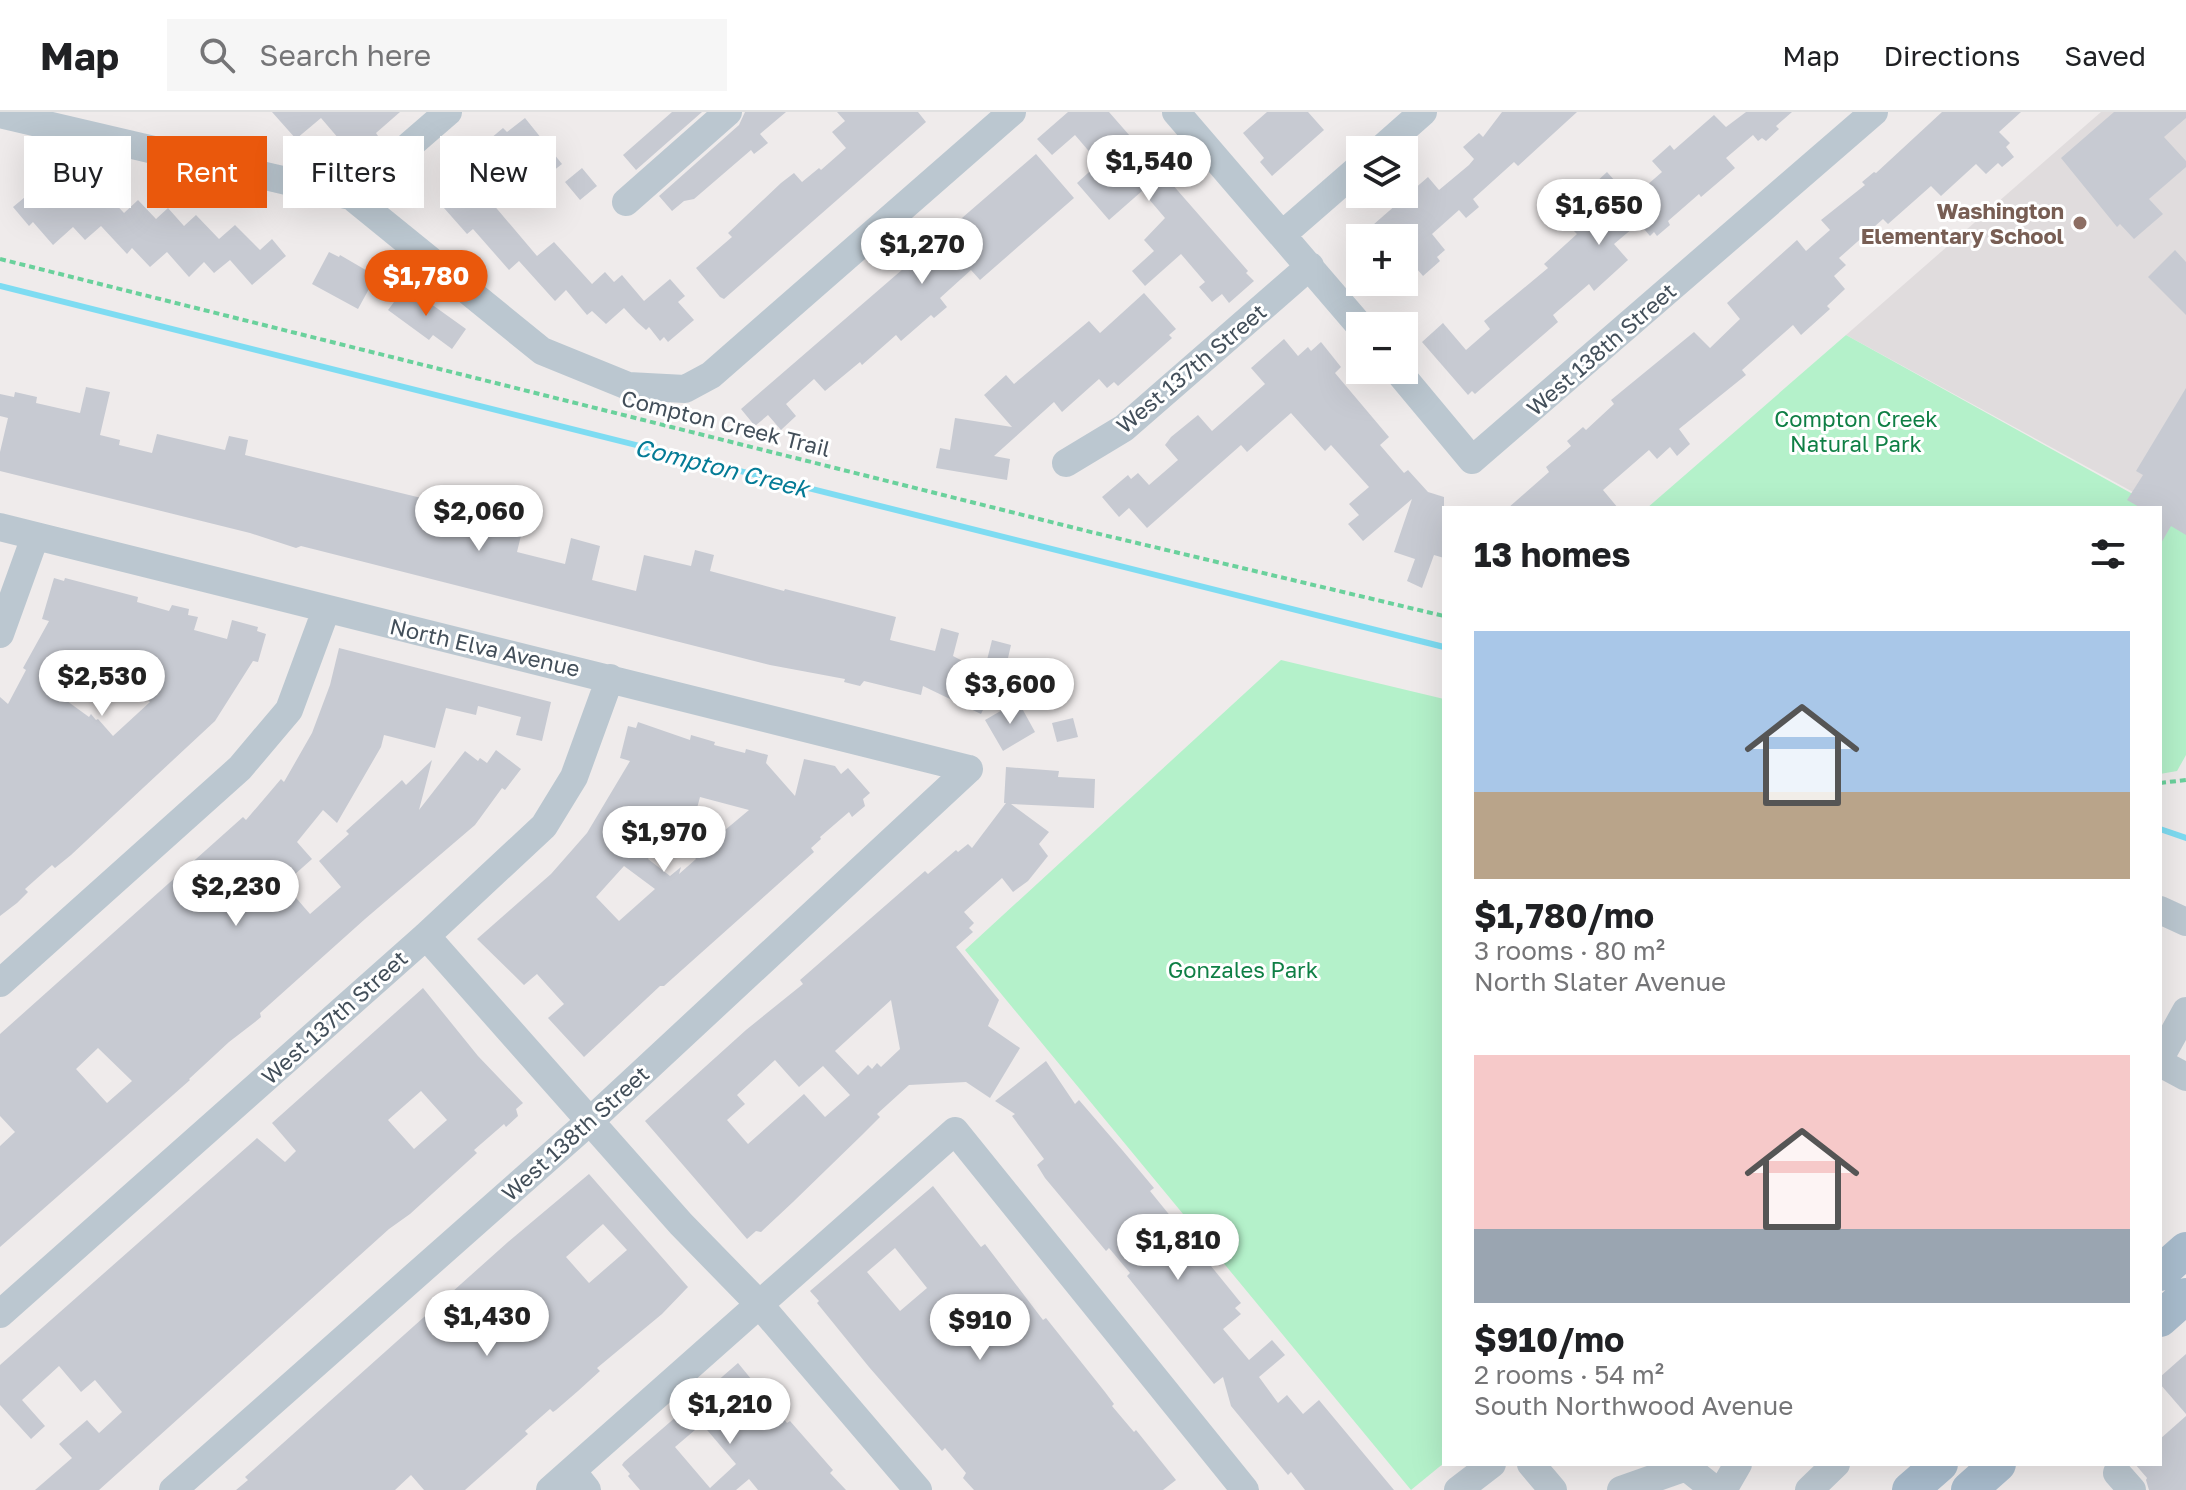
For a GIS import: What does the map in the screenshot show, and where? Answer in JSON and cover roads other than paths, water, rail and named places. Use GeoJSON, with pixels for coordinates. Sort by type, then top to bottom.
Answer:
{"type":"FeatureCollection","features":[{"type":"Feature","properties":{"kind":"main road"},"geometry":{"type":"LineString","coordinates":[[2162,1271],[2186,1250]]}},
{"type":"Feature","properties":{"kind":"main road"},"geometry":{"type":"LineString","coordinates":[[2162,1317],[2186,1296]]}},
{"type":"Feature","properties":{"kind":"main road"},"geometry":{"type":"LineString","coordinates":[[1910,1490],[1938,1466]]}},
{"type":"Feature","properties":{"kind":"main road"},"geometry":{"type":"LineString","coordinates":[[1969,1490],[1996,1466]]}},
{"type":"Feature","properties":{"kind":"street"},"geometry":{"type":"LineString","coordinates":[[420,136],[448,112]]}},
{"type":"Feature","properties":{"kind":"street"},"geometry":{"type":"LineString","coordinates":[[626,202],[728,112]]}},
{"type":"Feature","properties":{"kind":"street"},"geometry":{"type":"LineString","coordinates":[[366,208],[542,351],[628,386],[685,389],[711,375],[1012,112]]}},
{"type":"Feature","properties":{"kind":"street"},"geometry":{"type":"LineString","coordinates":[[1176,112],[1348,312]]}},
{"type":"Feature","properties":{"kind":"street"},"geometry":{"type":"LineString","coordinates":[[1396,136],[1423,112]]}},
{"type":"Feature","properties":{"kind":"street","name":"West 138th Street"},"geometry":{"type":"LineString","coordinates":[[1409,384],[1472,460],[1874,112]]}},
{"type":"Feature","properties":{"kind":"street"},"geometry":{"type":"LineString","coordinates":[[0,114],[38,116],[283,179]]}},
{"type":"Feature","properties":{"kind":"street"},"geometry":{"type":"LineString","coordinates":[[1283,234],[1346,179]]}},
{"type":"Feature","properties":{"kind":"street","name":"West 137th Street"},"geometry":{"type":"LineString","coordinates":[[1066,463],[1124,428],[1310,266]]}},
{"type":"Feature","properties":{"kind":"street","name":"North Elva Avenue"},"geometry":{"type":"LineString","coordinates":[[0,527],[969,769]]}},
{"type":"Feature","properties":{"kind":"street"},"geometry":{"type":"LineString","coordinates":[[0,634],[35,537]]}},
{"type":"Feature","properties":{"kind":"street"},"geometry":{"type":"LineString","coordinates":[[0,983],[240,768],[289,710],[326,610]]}},
{"type":"Feature","properties":{"kind":"street","name":"West 137th Street"},"geometry":{"type":"LineString","coordinates":[[0,1314],[426,936],[544,826],[574,777],[610,678]]}},
{"type":"Feature","properties":{"kind":"street","name":"West 138th Street"},"geometry":{"type":"LineString","coordinates":[[173,1490],[589,1122],[969,769]]}},
{"type":"Feature","properties":{"kind":"street"},"geometry":{"type":"LineString","coordinates":[[426,936],[681,1224],[759,1304],[918,1490]]}},
{"type":"Feature","properties":{"kind":"street"},"geometry":{"type":"LineString","coordinates":[[2162,1056],[2186,1011]]}},
{"type":"Feature","properties":{"kind":"street"},"geometry":{"type":"LineString","coordinates":[[2162,1061],[2186,1077]]}},
{"type":"Feature","properties":{"kind":"street"},"geometry":{"type":"LineString","coordinates":[[550,1490],[579,1481],[759,1304],[955,1131],[1245,1490]]}},
{"type":"Feature","properties":{"kind":"street"},"geometry":{"type":"LineString","coordinates":[[1458,1490],[1489,1466]]}},
{"type":"Feature","properties":{"kind":"street"},"geometry":{"type":"LineString","coordinates":[[1533,1466],[1553,1490]]}},
{"type":"Feature","properties":{"kind":"street"},"geometry":{"type":"LineString","coordinates":[[1621,1490],[1686,1466]]}},
{"type":"Feature","properties":{"kind":"street"},"geometry":{"type":"LineString","coordinates":[[1689,1466],[1715,1490]]}},
{"type":"Feature","properties":{"kind":"street"},"geometry":{"type":"LineString","coordinates":[[1723,1490],[1737,1466]]}},
{"type":"Feature","properties":{"kind":"street"},"geometry":{"type":"LineString","coordinates":[[1809,1490],[1834,1466]]}},
{"type":"Feature","properties":{"kind":"waterway","name":"Compton Creek"},"geometry":{"type":"LineString","coordinates":[[0,286],[1442,646]]}},
{"type":"Feature","properties":{"kind":"waterway","name":"Compton Creek"},"geometry":{"type":"LineString","coordinates":[[2162,830],[2186,838]]}},
{"type":"Feature","properties":{"kind":"place","name":"Washington Elementary School"},"geometry":{"type":"Point","coordinates":[2080,223]}},
{"type":"Feature","properties":{"kind":"park label","name":"Compton Creek Natural Park"},"geometry":{"type":"Point","coordinates":[1856,430]}},
{"type":"Feature","properties":{"kind":"park label","name":"Gonzales Park"},"geometry":{"type":"Point","coordinates":[1243,969]}}]}
